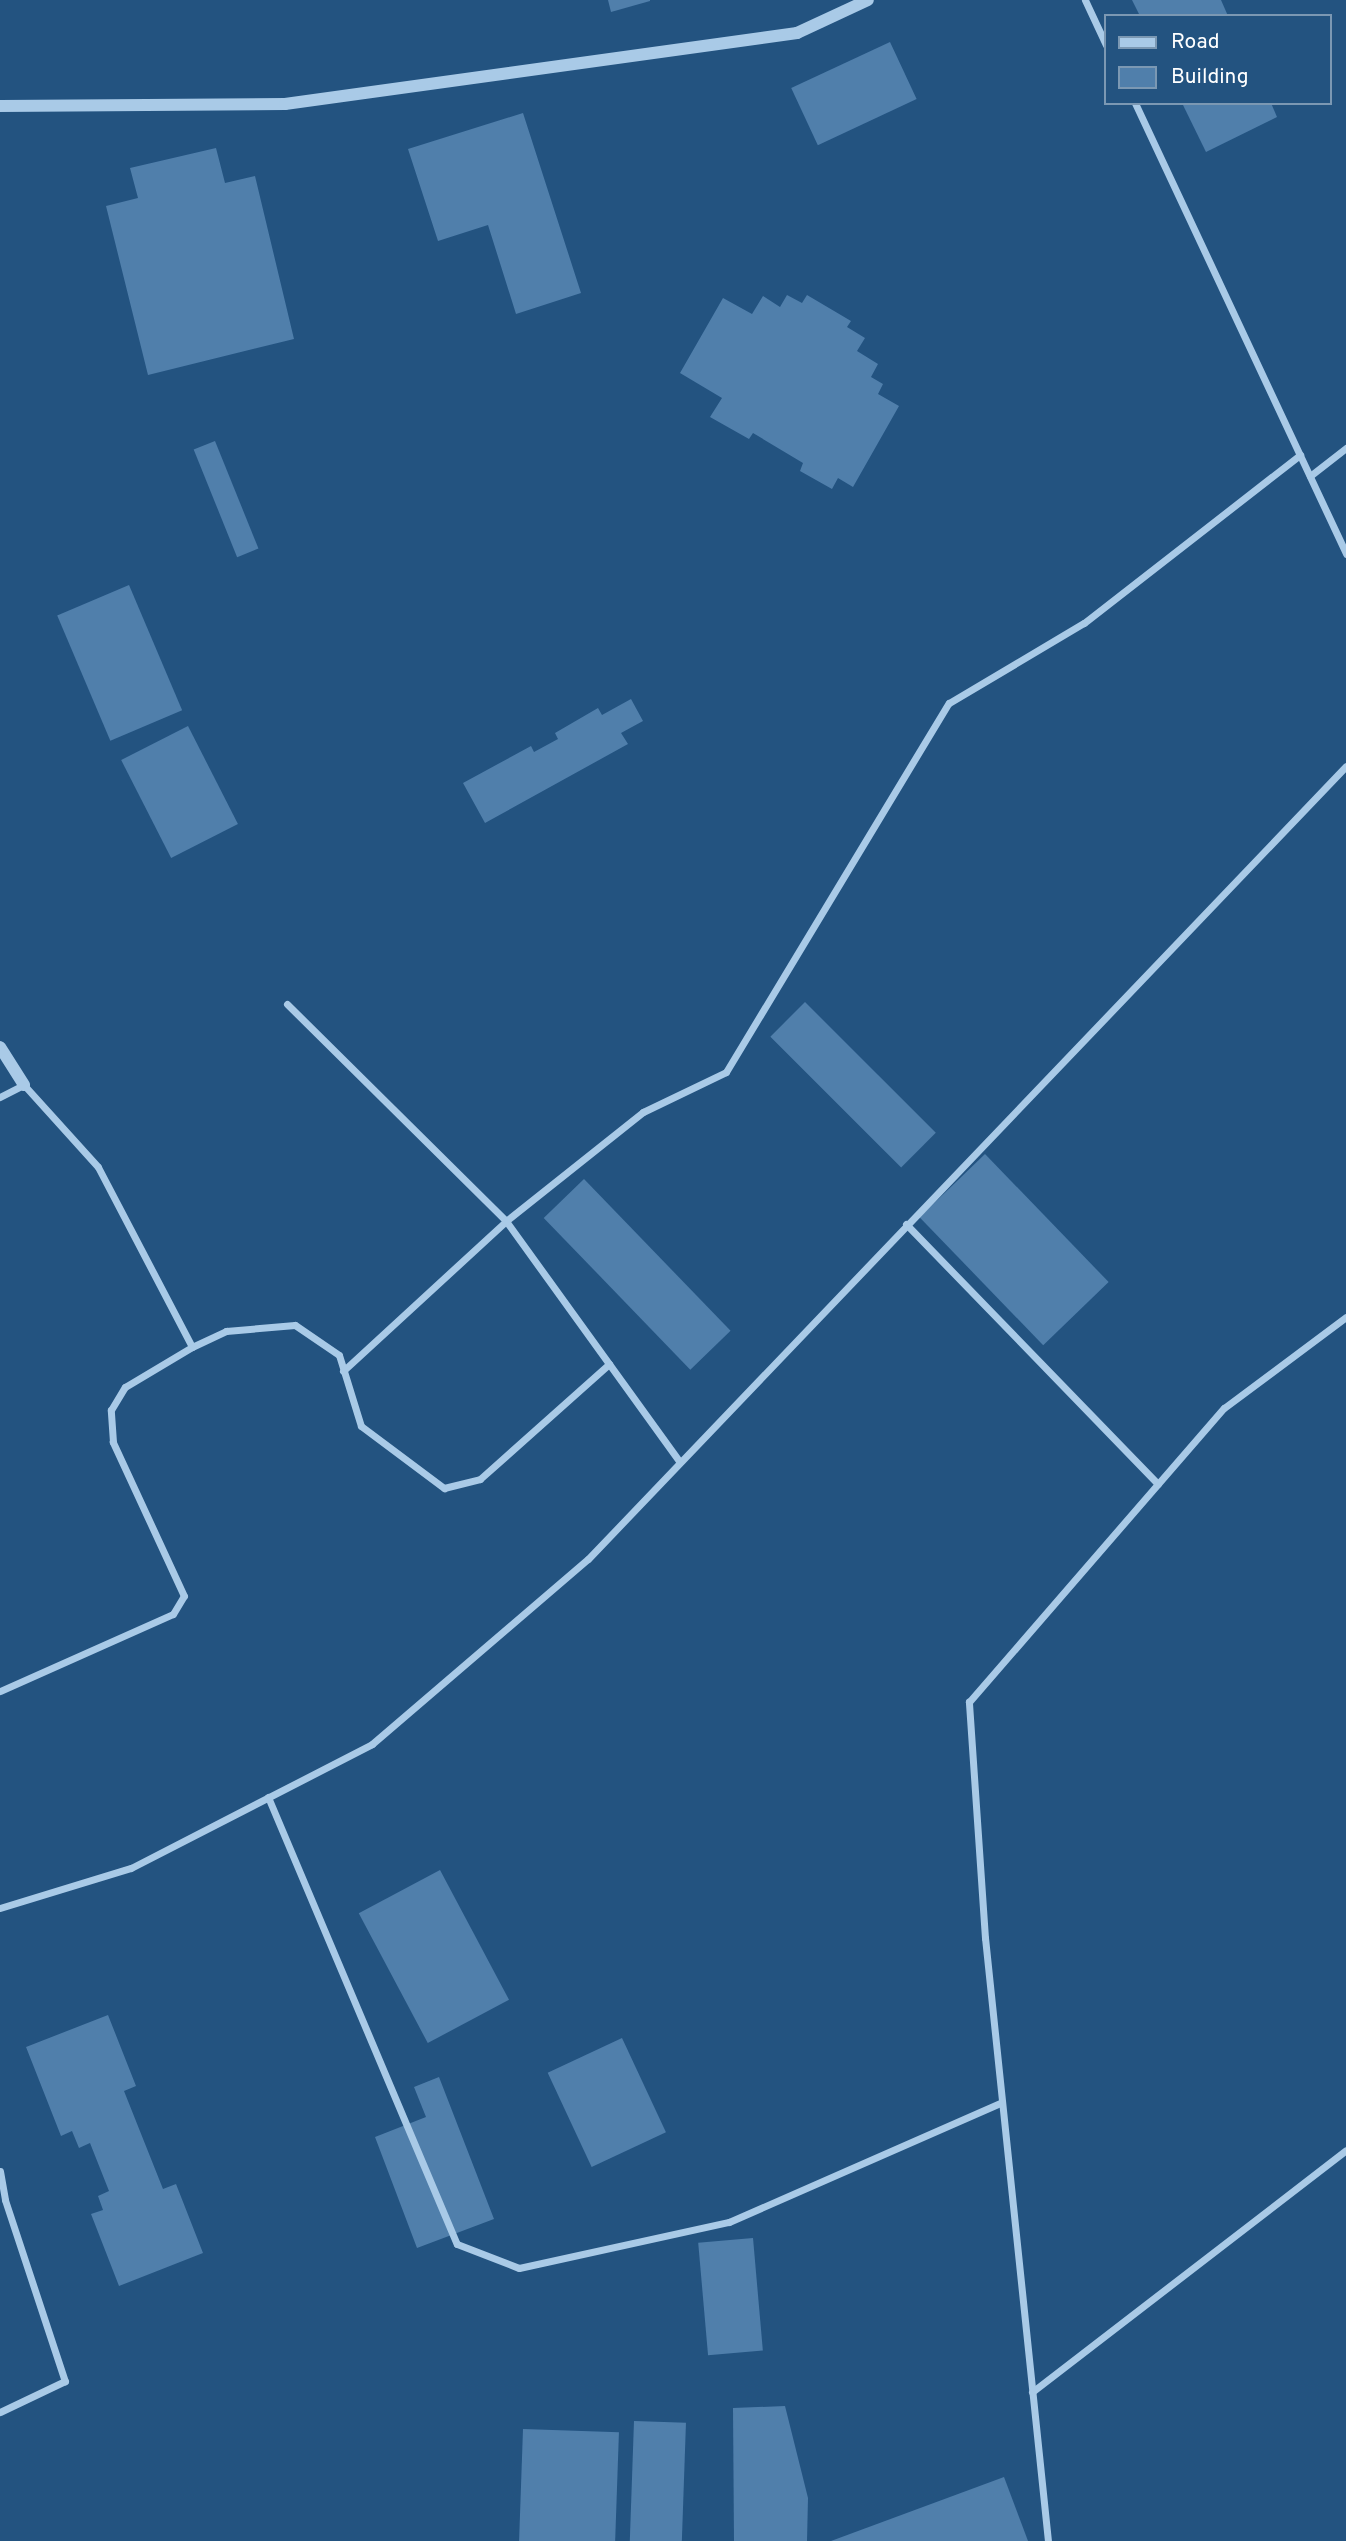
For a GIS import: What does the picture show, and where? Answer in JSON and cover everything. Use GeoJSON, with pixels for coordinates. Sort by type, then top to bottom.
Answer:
{"type":"FeatureCollection","features":[{"type":"Feature","properties":{"kind":"street"},"geometry":{"type":"LineString","coordinates":[[0,106],[285,104],[797,33],[868,0]]}},
{"type":"Feature","properties":{"kind":"street"},"geometry":{"type":"LineString","coordinates":[[1085,0],[1104,41]]}},
{"type":"Feature","properties":{"kind":"street"},"geometry":{"type":"LineString","coordinates":[[1136,105],[1346,554]]}},
{"type":"Feature","properties":{"kind":"street"},"geometry":{"type":"LineString","coordinates":[[1310,476],[1346,448]]}},
{"type":"Feature","properties":{"kind":"street"},"geometry":{"type":"LineString","coordinates":[[344,1371],[506,1221],[643,1112],[726,1072],[949,704],[1084,623],[1300,455]]}},
{"type":"Feature","properties":{"kind":"street"},"geometry":{"type":"LineString","coordinates":[[0,1908],[131,1868],[372,1744],[588,1559],[1346,766]]}},
{"type":"Feature","properties":{"kind":"street"},"geometry":{"type":"LineString","coordinates":[[287,1004],[506,1221],[680,1462]]}},
{"type":"Feature","properties":{"kind":"street"},"geometry":{"type":"LineString","coordinates":[[0,1047],[24,1085],[98,1167],[192,1347]]}},
{"type":"Feature","properties":{"kind":"street"},"geometry":{"type":"LineString","coordinates":[[0,1097],[24,1085]]}},
{"type":"Feature","properties":{"kind":"street"},"geometry":{"type":"LineString","coordinates":[[906,1224],[1158,1484]]}},
{"type":"Feature","properties":{"kind":"street"},"geometry":{"type":"LineString","coordinates":[[1048,2541],[1002,2102],[969,1702],[1224,1408],[1346,1317]]}},
{"type":"Feature","properties":{"kind":"street"},"geometry":{"type":"LineString","coordinates":[[0,1691],[173,1614],[184,1596],[113,1442],[111,1410],[125,1387],[192,1347],[226,1331],[295,1325],[339,1355],[360,1426],[444,1488],[480,1479],[609,1364]]}},
{"type":"Feature","properties":{"kind":"street"},"geometry":{"type":"LineString","coordinates":[[268,1797],[457,2244],[519,2268],[729,2222],[1002,2102]]}},
{"type":"Feature","properties":{"kind":"street"},"geometry":{"type":"LineString","coordinates":[[1032,2392],[1346,2150]]}},
{"type":"Feature","properties":{"kind":"street"},"geometry":{"type":"LineString","coordinates":[[0,2171],[5,2200],[65,2381],[0,2412]]}},
{"type":"Feature","properties":{"kind":"building"},"geometry":{"type":"Polygon","coordinates":[[[608,0],[650,0],[650,1],[611,12],[608,0]]]}},
{"type":"Feature","properties":{"kind":"building"},"geometry":{"type":"Polygon","coordinates":[[[1132,0],[1221,0],[1227,14],[1139,14],[1132,0]]]}},
{"type":"Feature","properties":{"kind":"building"},"geometry":{"type":"Polygon","coordinates":[[[890,42],[917,99],[818,145],[791,88],[890,42]]]}},
{"type":"Feature","properties":{"kind":"building"},"geometry":{"type":"Polygon","coordinates":[[[1183,105],[1272,105],[1277,117],[1206,152],[1183,105]]]}},
{"type":"Feature","properties":{"kind":"building"},"geometry":{"type":"Polygon","coordinates":[[[523,113],[581,293],[516,314],[488,225],[438,241],[408,149],[523,113]]]}},
{"type":"Feature","properties":{"kind":"building"},"geometry":{"type":"Polygon","coordinates":[[[216,148],[225,183],[255,176],[294,339],[148,375],[106,206],[138,198],[130,168],[216,148]]]}},
{"type":"Feature","properties":{"kind":"building"},"geometry":{"type":"Polygon","coordinates":[[[787,295],[802,303],[807,295],[851,321],[847,327],[865,338],[857,351],[878,364],[871,377],[883,384],[878,394],[899,406],[853,487],[838,478],[832,489],[800,471],[803,463],[753,433],[749,439],[710,417],[722,398],[680,373],[723,298],[752,314],[763,296],[780,307],[787,295]]]}},
{"type":"Feature","properties":{"kind":"building"},"geometry":{"type":"Polygon","coordinates":[[[215,441],[258,549],[237,557],[194,450],[215,441]]]}},
{"type":"Feature","properties":{"kind":"building"},"geometry":{"type":"Polygon","coordinates":[[[129,585],[182,710],[110,741],[57,615],[129,585]]]}},
{"type":"Feature","properties":{"kind":"building"},"geometry":{"type":"Polygon","coordinates":[[[631,699],[643,721],[621,733],[628,744],[485,823],[463,783],[531,746],[534,752],[558,739],[555,733],[598,708],[602,715],[631,699]]]}},
{"type":"Feature","properties":{"kind":"building"},"geometry":{"type":"Polygon","coordinates":[[[188,726],[238,824],[171,858],[121,760],[188,726]]]}},
{"type":"Feature","properties":{"kind":"building"},"geometry":{"type":"Polygon","coordinates":[[[805,1002],[936,1133],[901,1167],[770,1037],[805,1002]]]}},
{"type":"Feature","properties":{"kind":"building"},"geometry":{"type":"Polygon","coordinates":[[[985,1154],[1109,1282],[1043,1345],[920,1217],[985,1154]]]}},
{"type":"Feature","properties":{"kind":"building"},"geometry":{"type":"Polygon","coordinates":[[[584,1179],[731,1331],[690,1370],[544,1218],[584,1179]]]}},
{"type":"Feature","properties":{"kind":"building"},"geometry":{"type":"Polygon","coordinates":[[[440,1870],[509,2000],[428,2043],[359,1913],[440,1870]]]}},
{"type":"Feature","properties":{"kind":"building"},"geometry":{"type":"Polygon","coordinates":[[[108,2015],[136,2086],[124,2091],[163,2189],[176,2184],[203,2253],[119,2286],[91,2214],[103,2210],[98,2196],[109,2191],[90,2143],[79,2148],[72,2131],[61,2136],[26,2047],[108,2015]]]}},
{"type":"Feature","properties":{"kind":"building"},"geometry":{"type":"Polygon","coordinates":[[[622,2038],[666,2132],[592,2167],[548,2073],[622,2038]]]}},
{"type":"Feature","properties":{"kind":"building"},"geometry":{"type":"Polygon","coordinates":[[[439,2077],[494,2219],[417,2248],[375,2137],[426,2117],[414,2087],[439,2077]]]}},
{"type":"Feature","properties":{"kind":"building"},"geometry":{"type":"Polygon","coordinates":[[[753,2238],[763,2351],[708,2355],[698,2243],[753,2238]]]}},
{"type":"Feature","properties":{"kind":"building"},"geometry":{"type":"Polygon","coordinates":[[[785,2406],[808,2498],[807,2541],[734,2541],[733,2408],[785,2406]]]}},
{"type":"Feature","properties":{"kind":"building"},"geometry":{"type":"Polygon","coordinates":[[[634,2421],[686,2423],[682,2541],[630,2541],[634,2421]]]}},
{"type":"Feature","properties":{"kind":"building"},"geometry":{"type":"Polygon","coordinates":[[[523,2429],[619,2432],[615,2541],[519,2541],[523,2429]]]}},
{"type":"Feature","properties":{"kind":"building"},"geometry":{"type":"Polygon","coordinates":[[[1004,2477],[1028,2541],[831,2541],[1004,2477]]]}}]}
